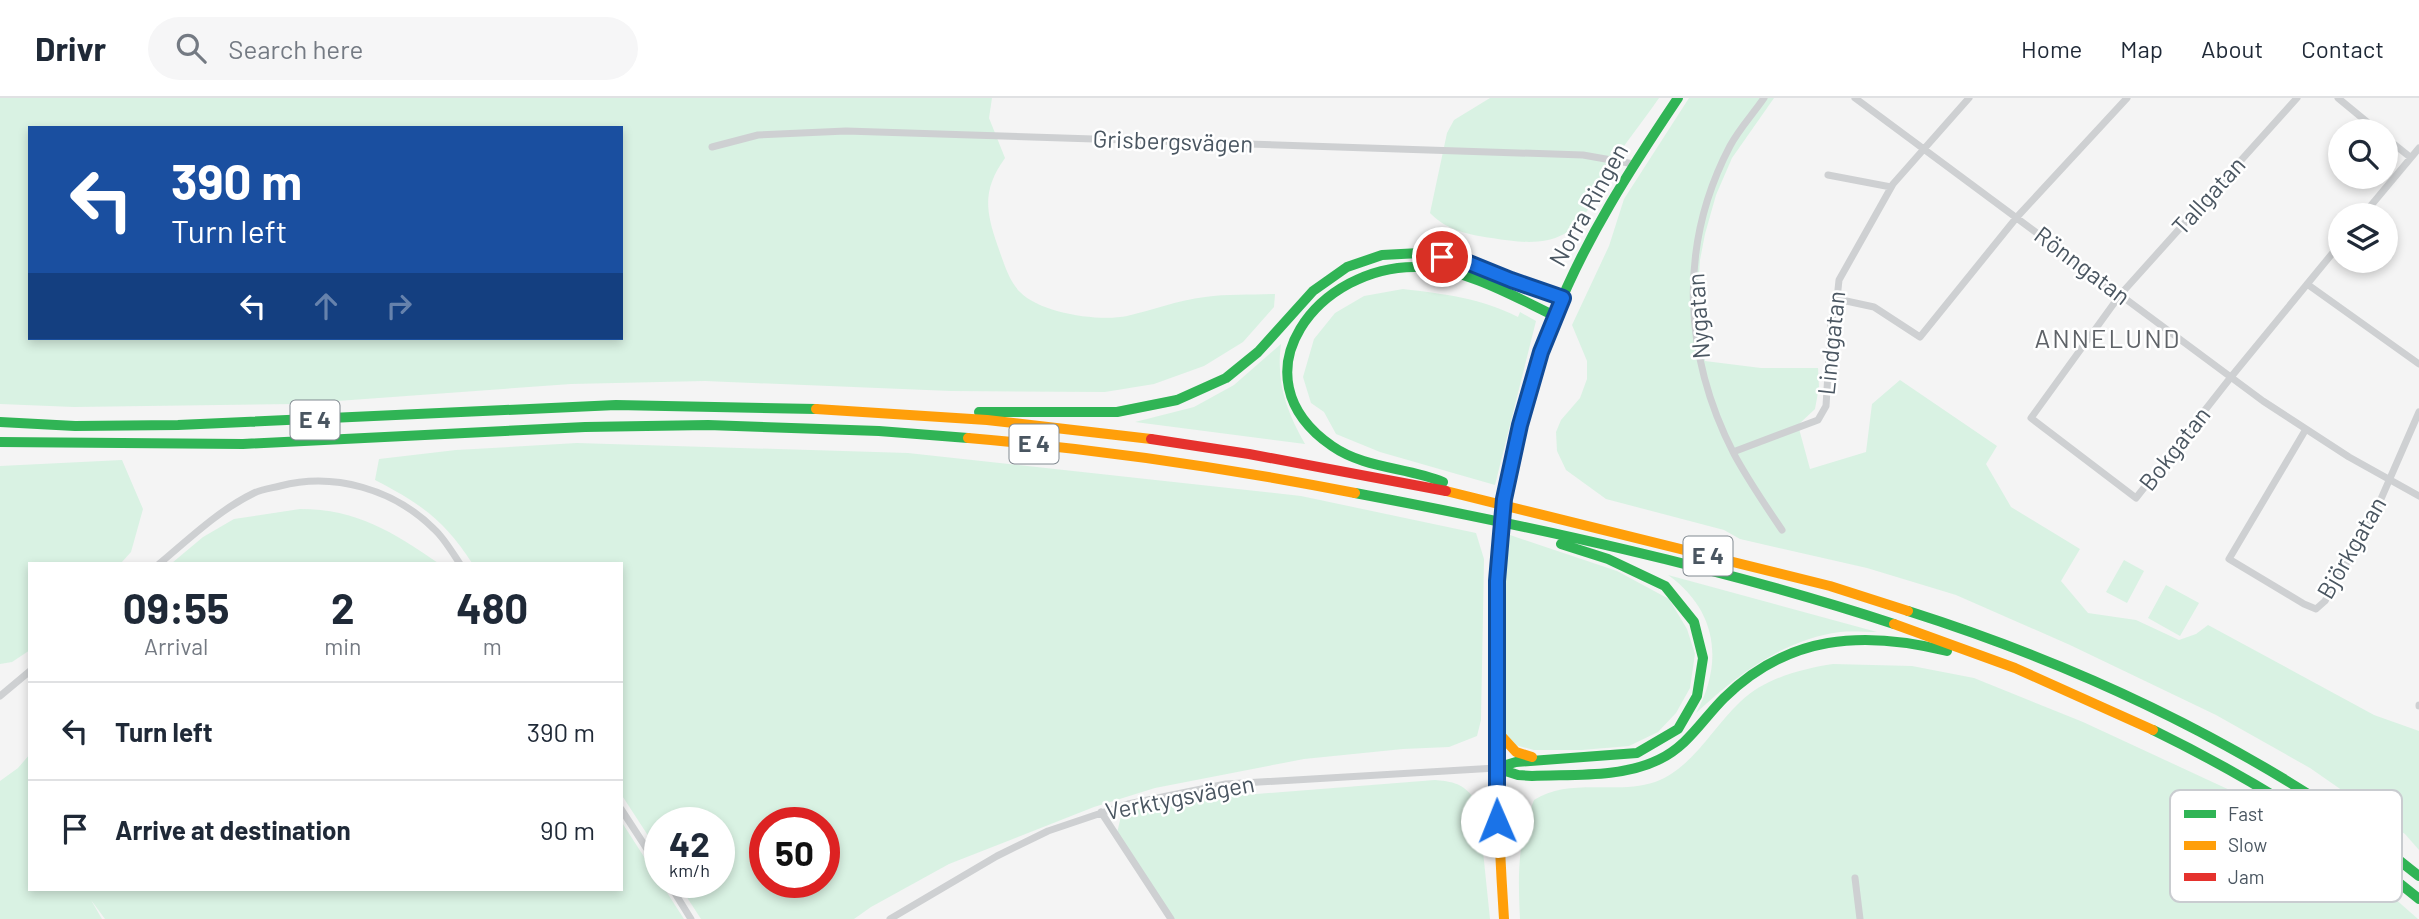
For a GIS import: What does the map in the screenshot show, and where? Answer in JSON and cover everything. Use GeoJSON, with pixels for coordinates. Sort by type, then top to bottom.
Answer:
{"type":"FeatureCollection","features":[{"type":"Feature","properties":{"kind":"main road","name":"Norra Ringen"},"geometry":{"type":"LineString","coordinates":[[1504,919],[1497,821],[1496,729],[1499,551],[1508,478],[1541,352],[1580,258],[1634,164],[1678,98]]}},
{"type":"Feature","properties":{"kind":"main road","name":"E 4"},"geometry":{"type":"LineString","coordinates":[[936,416],[997,411],[1117,412],[1177,400],[1226,378],[1258,352],[1313,290],[1347,267],[1382,256],[1420,253],[1464,261],[1563,298]]}},
{"type":"Feature","properties":{"kind":"main road","name":"E 4"},"geometry":{"type":"LineString","coordinates":[[1473,496],[1439,480],[1386,468],[1332,446],[1300,417],[1288,388],[1286,366],[1290,346],[1307,317],[1339,288],[1358,278],[1402,268],[1423,267],[1456,274],[1555,316]]}},
{"type":"Feature","properties":{"kind":"main road","name":"E 4"},"geometry":{"type":"LineString","coordinates":[[0,422],[75,426],[178,425],[616,405],[812,409],[936,416],[1116,434],[1236,452],[1473,496],[1830,586],[1986,636],[2095,682],[2174,719],[2299,790]]}},
{"type":"Feature","properties":{"kind":"main road","name":"E 4"},"geometry":{"type":"LineString","coordinates":[[0,442],[272,443],[654,424],[874,430],[1129,454],[1376,496],[1528,528],[1746,581],[1884,620],[2039,677],[2182,744],[2265,790]]}},
{"type":"Feature","properties":{"kind":"main road","name":"E 4"},"geometry":{"type":"LineString","coordinates":[[1496,768],[1516,762],[1637,753],[1678,729],[1697,696],[1703,658],[1694,622],[1665,586],[1608,559],[1552,541],[1528,528]]}},
{"type":"Feature","properties":{"kind":"main road","name":"E 4"},"geometry":{"type":"LineString","coordinates":[[1496,768],[1520,776],[1626,771],[1667,756],[1697,728],[1724,697],[1753,672],[1780,656],[1841,639],[1884,639],[1931,647],[2039,677]]}},
{"type":"Feature","properties":{"kind":"main road"},"geometry":{"type":"LineString","coordinates":[[1496,729],[1511,748],[1535,761]]}},
{"type":"Feature","properties":{"kind":"main road","name":"E 4"},"geometry":{"type":"LineString","coordinates":[[2402,863],[2419,876]]}},
{"type":"Feature","properties":{"kind":"main road","name":"E 4"},"geometry":{"type":"LineString","coordinates":[[2402,886],[2419,899]]}},
{"type":"Feature","properties":{"kind":"street","name":"Nygatan"},"geometry":{"type":"LineString","coordinates":[[1764,98],[1731,144],[1715,180],[1696,243],[1692,291],[1696,345],[1711,400],[1733,453],[1782,530]]}},
{"type":"Feature","properties":{"kind":"street","name":"Rönngatan"},"geometry":{"type":"LineString","coordinates":[[1855,98],[2231,377],[2305,429],[2389,481],[2419,496]]}},
{"type":"Feature","properties":{"kind":"street","name":"Lindgatan"},"geometry":{"type":"LineString","coordinates":[[1733,453],[1818,420],[1826,406],[1831,323],[1839,280],[1891,187],[1969,98]]}},
{"type":"Feature","properties":{"kind":"street"},"geometry":{"type":"LineString","coordinates":[[1837,299],[1874,307],[1920,337],[2017,217],[2127,98]]}},
{"type":"Feature","properties":{"kind":"street","name":"Tallgatan"},"geometry":{"type":"LineString","coordinates":[[2120,295],[2297,98]]}},
{"type":"Feature","properties":{"kind":"street"},"geometry":{"type":"LineString","coordinates":[[2338,98],[2363,119]]}},
{"type":"Feature","properties":{"kind":"street","name":"Grisbergsvägen"},"geometry":{"type":"LineString","coordinates":[[712,147],[758,135],[846,131],[1583,155],[1634,164]]}},
{"type":"Feature","properties":{"kind":"street"},"geometry":{"type":"LineString","coordinates":[[2398,147],[2410,157]]}},
{"type":"Feature","properties":{"kind":"street"},"geometry":{"type":"LineString","coordinates":[[2373,203],[2419,148]]}},
{"type":"Feature","properties":{"kind":"street"},"geometry":{"type":"LineString","coordinates":[[1828,175],[1891,187]]}},
{"type":"Feature","properties":{"kind":"street","name":"Bokgatan"},"geometry":{"type":"LineString","coordinates":[[2120,295],[2031,418],[2136,498],[2328,259]]}},
{"type":"Feature","properties":{"kind":"street"},"geometry":{"type":"LineString","coordinates":[[2307,284],[2419,364]]}},
{"type":"Feature","properties":{"kind":"street","name":"Björkgatan"},"geometry":{"type":"LineString","coordinates":[[2305,429],[2229,559],[2304,604],[2316,608],[2325,601],[2374,515],[2419,412]]}},
{"type":"Feature","properties":{"kind":"street"},"geometry":{"type":"LineString","coordinates":[[161,562],[218,515],[256,492],[298,481],[331,480],[371,490],[402,505],[434,529],[459,562]]}},
{"type":"Feature","properties":{"kind":"street"},"geometry":{"type":"LineString","coordinates":[[0,696],[28,673]]}},
{"type":"Feature","properties":{"kind":"street","name":"Verktygsvägen"},"geometry":{"type":"LineString","coordinates":[[890,919],[997,856],[1048,831],[1128,804],[1226,784],[1496,768]]}},
{"type":"Feature","properties":{"kind":"street"},"geometry":{"type":"LineString","coordinates":[[623,812],[644,844]]}},
{"type":"Feature","properties":{"kind":"street"},"geometry":{"type":"LineString","coordinates":[[1101,812],[1171,919]]}},
{"type":"Feature","properties":{"kind":"street"},"geometry":{"type":"LineString","coordinates":[[1855,878],[1860,919]]}},
{"type":"Feature","properties":{"kind":"street"},"geometry":{"type":"LineString","coordinates":[[678,898],[691,919]]}},
{"type":"Feature","properties":{"kind":"green space"},"geometry":{"type":"Polygon","coordinates":[[[0,98],[992,98],[989,118],[1005,158],[993,180],[988,210],[1009,276],[1020,292],[1029,299],[1070,314],[1115,318],[1195,298],[1275,294],[1274,307],[1243,342],[1204,366],[1154,384],[1105,392],[951,391],[705,381],[571,384],[296,404],[74,407],[0,404],[0,98]]]}},
{"type":"Feature","properties":{"kind":"green space"},"geometry":{"type":"Polygon","coordinates":[[[1490,98],[1659,98],[1606,172],[1581,219],[1560,236],[1522,242],[1466,233],[1443,224],[1430,213],[1447,133],[1454,120],[1490,98]]]}},
{"type":"Feature","properties":{"kind":"green space"},"geometry":{"type":"Polygon","coordinates":[[[1689,98],[1774,98],[1732,158],[1716,195],[1705,234],[1697,302],[1705,361],[1761,368],[1818,368],[1819,387],[1815,409],[1798,425],[1810,469],[1866,452],[1872,404],[1900,380],[1997,446],[1986,464],[2011,507],[2080,549],[2061,581],[2088,613],[2136,620],[2179,640],[2196,634],[2208,625],[2374,715],[2419,731],[2419,850],[2402,832],[2402,790],[2342,790],[2310,768],[2216,715],[2070,645],[1956,595],[1867,568],[1740,539],[1724,530],[1606,499],[1566,470],[1557,451],[1556,432],[1561,420],[1580,398],[1587,379],[1587,361],[1572,325],[1609,246],[1624,199],[1689,98]]]}},
{"type":"Feature","properties":{"kind":"green space"},"geometry":{"type":"Polygon","coordinates":[[[1403,289],[1476,301],[1518,317],[1520,312],[1536,321],[1495,485],[1380,452],[1336,434],[1324,412],[1311,403],[1303,377],[1314,339],[1335,313],[1364,296],[1403,289]]]}},
{"type":"Feature","properties":{"kind":"green space"},"geometry":{"type":"Polygon","coordinates":[[[1281,344],[1281,384],[1293,420],[1305,444],[1135,422],[1194,407],[1234,385],[1281,344]]]}},
{"type":"Feature","properties":{"kind":"green space"},"geometry":{"type":"Polygon","coordinates":[[[577,443],[908,453],[1301,496],[1476,533],[1484,559],[1481,720],[1477,736],[1449,747],[1304,759],[1155,788],[1094,807],[949,864],[854,919],[701,919],[687,898],[735,898],[735,807],[644,807],[644,829],[623,797],[623,562],[471,562],[452,536],[430,514],[375,480],[379,459],[456,450],[577,443]]]}},
{"type":"Feature","properties":{"kind":"green space"},"geometry":{"type":"Polygon","coordinates":[[[122,460],[143,509],[131,552],[122,562],[28,562],[28,651],[12,662],[0,664],[0,466],[122,460]]]}},
{"type":"Feature","properties":{"kind":"green space"},"geometry":{"type":"Polygon","coordinates":[[[300,509],[339,513],[390,532],[436,562],[173,562],[203,537],[234,519],[300,509]]]}},
{"type":"Feature","properties":{"kind":"green space"},"geometry":{"type":"Polygon","coordinates":[[[1510,535],[1617,571],[1669,599],[1687,629],[1695,654],[1690,688],[1676,713],[1658,732],[1629,746],[1582,750],[1534,750],[1515,745],[1507,737],[1501,717],[1501,668],[1504,591],[1510,535]]]}},
{"type":"Feature","properties":{"kind":"green space"},"geometry":{"type":"Polygon","coordinates":[[[2124,560],[2144,571],[2127,603],[2106,592],[2124,560]]]}},
{"type":"Feature","properties":{"kind":"green space"},"geometry":{"type":"Polygon","coordinates":[[[1668,575],[1877,632],[1840,632],[1819,636],[1780,651],[1744,673],[1696,713],[1710,675],[1711,638],[1697,604],[1668,575]]]}},
{"type":"Feature","properties":{"kind":"green space"},"geometry":{"type":"Polygon","coordinates":[[[2166,585],[2199,603],[2180,636],[2148,618],[2166,585]]]}},
{"type":"Feature","properties":{"kind":"green space"},"geometry":{"type":"Polygon","coordinates":[[[1833,664],[1912,666],[1974,678],[2083,722],[2230,790],[2170,790],[2170,902],[2399,902],[2418,919],[1520,919],[1520,859],[1524,830],[1534,800],[1562,789],[1640,786],[1668,776],[1701,747],[1730,712],[1750,694],[1772,681],[1833,664]]]}},
{"type":"Feature","properties":{"kind":"green space"},"geometry":{"type":"Polygon","coordinates":[[[28,756],[28,891],[623,891],[623,824],[644,857],[644,898],[670,898],[684,919],[105,919],[91,900],[102,919],[0,919],[0,781],[18,768],[28,756]]]}},
{"type":"Feature","properties":{"kind":"green space"},"geometry":{"type":"Polygon","coordinates":[[[1435,780],[1460,786],[1478,803],[1490,919],[1174,919],[1117,833],[1122,812],[1192,799],[1435,780]]]}},
{"type":"Feature","properties":{"kind":"traffic: fast"},"geometry":{"type":"LineString","coordinates":[[1508,478],[1533,377],[1566,289],[1610,205],[1678,98]]}},
{"type":"Feature","properties":{"kind":"traffic: fast"},"geometry":{"type":"LineString","coordinates":[[979,412],[1117,412],[1177,400],[1226,378],[1258,352],[1313,291],[1347,267],[1382,255],[1420,253],[1464,261],[1563,298]]}},
{"type":"Feature","properties":{"kind":"traffic: fast"},"geometry":{"type":"LineString","coordinates":[[1443,482],[1372,464],[1345,454],[1332,446],[1303,418],[1289,388],[1289,358],[1300,329],[1321,303],[1349,283],[1383,271],[1420,267],[1472,278],[1555,316]]}},
{"type":"Feature","properties":{"kind":"traffic: fast"},"geometry":{"type":"LineString","coordinates":[[0,422],[75,426],[178,425],[616,405],[816,409]]}},
{"type":"Feature","properties":{"kind":"traffic: fast"},"geometry":{"type":"LineString","coordinates":[[0,442],[243,444],[585,427],[708,425],[879,431],[968,438]]}},
{"type":"Feature","properties":{"kind":"traffic: fast"},"geometry":{"type":"LineString","coordinates":[[1499,551],[1508,478]]}},
{"type":"Feature","properties":{"kind":"traffic: fast"},"geometry":{"type":"LineString","coordinates":[[1355,493],[1695,566],[1894,624]]}},
{"type":"Feature","properties":{"kind":"traffic: fast"},"geometry":{"type":"LineString","coordinates":[[1496,768],[1516,762],[1637,753],[1678,729],[1697,696],[1703,658],[1694,622],[1665,586],[1608,559],[1561,544]]}},
{"type":"Feature","properties":{"kind":"traffic: fast"},"geometry":{"type":"LineString","coordinates":[[1908,611],[2020,651],[2131,698],[2237,752],[2302,790]]}},
{"type":"Feature","properties":{"kind":"traffic: fast"},"geometry":{"type":"LineString","coordinates":[[1496,768],[1532,776],[1596,774],[1644,766],[1677,748],[1724,698],[1749,677],[1774,661],[1801,650],[1856,640],[1916,644],[1947,651]]}},
{"type":"Feature","properties":{"kind":"traffic: fast"},"geometry":{"type":"LineString","coordinates":[[2153,730],[2264,790]]}},
{"type":"Feature","properties":{"kind":"traffic: fast"},"geometry":{"type":"LineString","coordinates":[[2402,862],[2419,876]]}},
{"type":"Feature","properties":{"kind":"traffic: fast"},"geometry":{"type":"LineString","coordinates":[[2402,885],[2419,899]]}},
{"type":"Feature","properties":{"kind":"traffic: slow"},"geometry":{"type":"LineString","coordinates":[[816,409],[987,420],[1151,439]]}},
{"type":"Feature","properties":{"kind":"traffic: slow"},"geometry":{"type":"LineString","coordinates":[[968,438],[1162,460],[1355,493]]}},
{"type":"Feature","properties":{"kind":"traffic: slow"},"geometry":{"type":"LineString","coordinates":[[1446,491],[1830,586],[1908,611]]}},
{"type":"Feature","properties":{"kind":"traffic: slow"},"geometry":{"type":"LineString","coordinates":[[1499,551],[1496,735],[1504,919]]}},
{"type":"Feature","properties":{"kind":"traffic: slow"},"geometry":{"type":"LineString","coordinates":[[1894,624],[2015,668],[2153,730]]}},
{"type":"Feature","properties":{"kind":"traffic: slow"},"geometry":{"type":"LineString","coordinates":[[1495,729],[1516,752],[1532,757]]}},
{"type":"Feature","properties":{"kind":"traffic: jam"},"geometry":{"type":"LineString","coordinates":[[1151,439],[1249,454],[1446,491]]}},
{"type":"Feature","properties":{"kind":"district","name":"ANNELUND"},"geometry":{"type":"Point","coordinates":[2108,339]}},
{"type":"Feature","properties":{"kind":"route"},"geometry":{"type":"LineString","coordinates":[[1442,257],[1464,261],[1563,298],[1541,352],[1520,425],[1504,499],[1497,581],[1497,821]]}}]}
